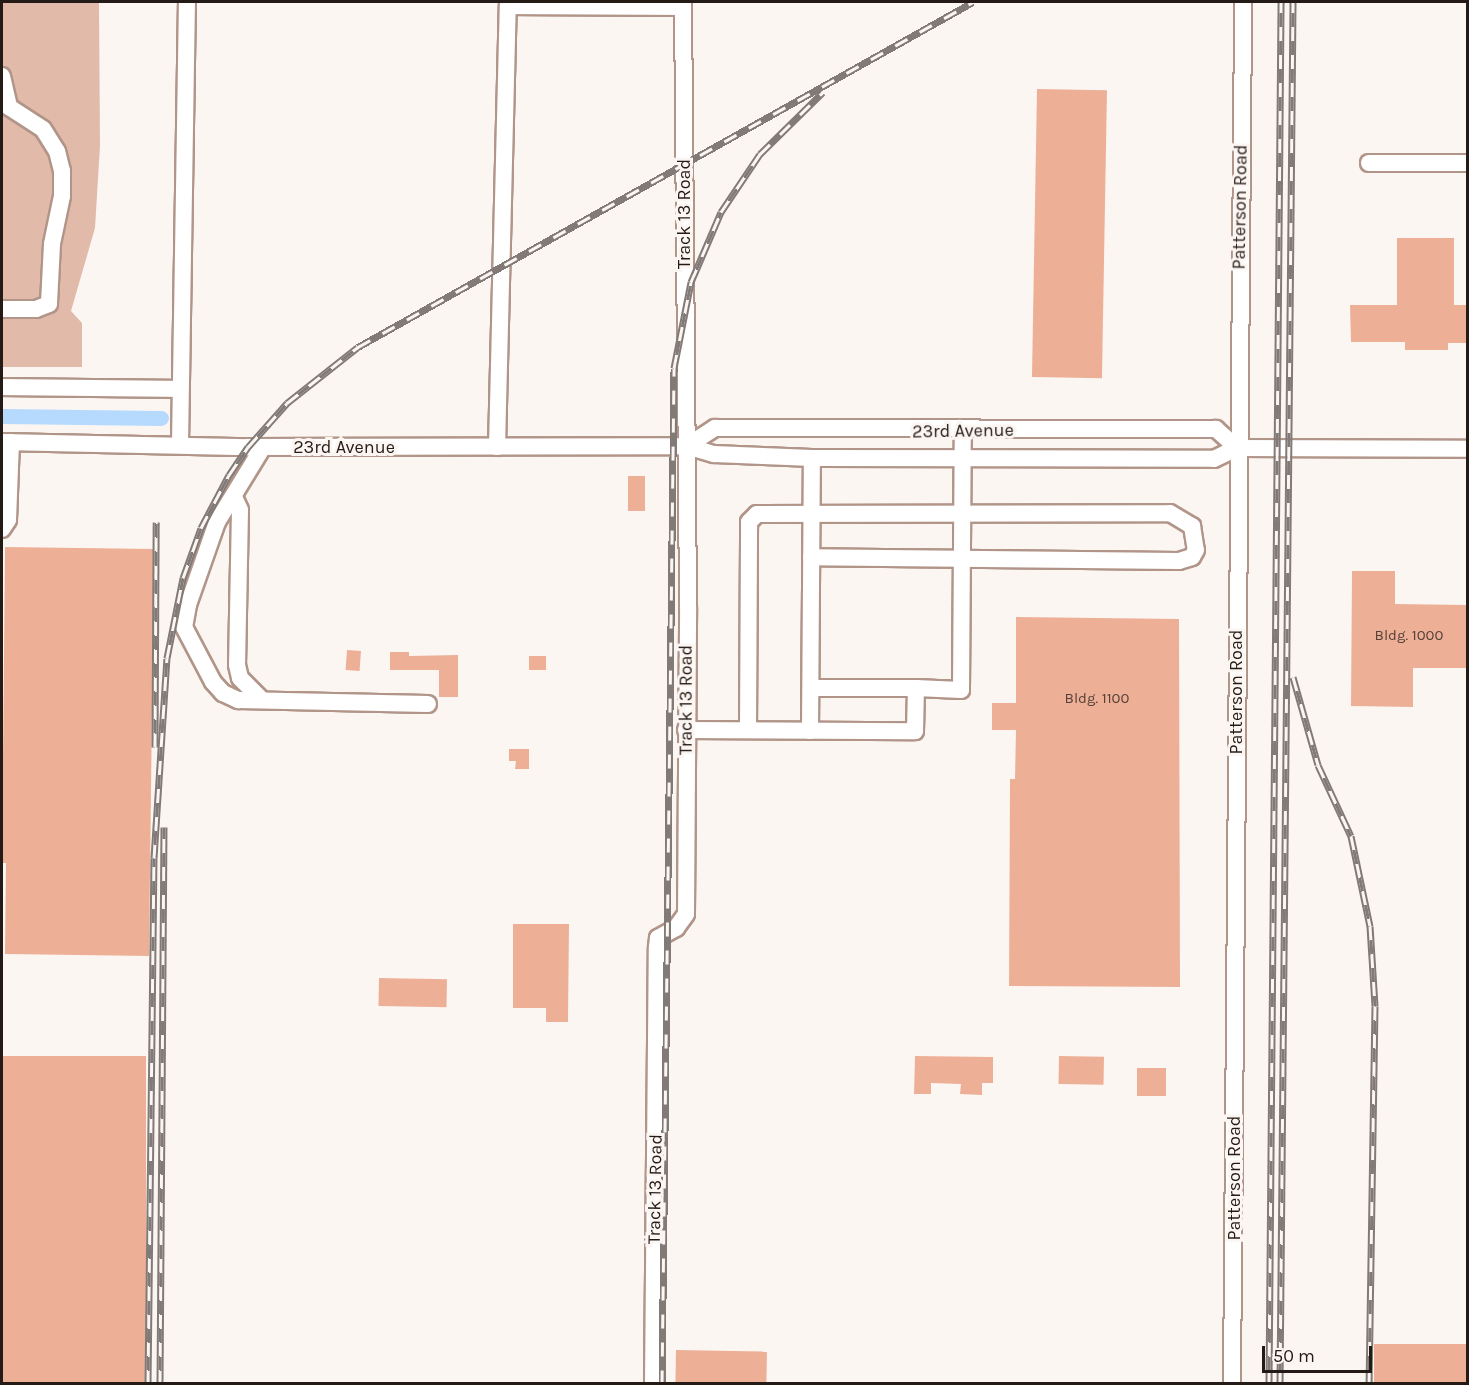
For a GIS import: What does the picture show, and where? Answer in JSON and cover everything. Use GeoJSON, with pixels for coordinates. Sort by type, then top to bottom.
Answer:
{"type":"FeatureCollection","features":[{"type":"Feature","properties":{"kind":"street"},"geometry":{"type":"LineString","coordinates":[[180,445],[187,2]]}},
{"type":"Feature","properties":{"kind":"street","name":"Patterson Road"},"geometry":{"type":"LineString","coordinates":[[1232,1383],[1237,448],[1243,2]]}},
{"type":"Feature","properties":{"kind":"street"},"geometry":{"type":"LineString","coordinates":[[497,447],[508,6],[683,4]]}},
{"type":"Feature","properties":{"kind":"street","name":"Track 13 Road"},"geometry":{"type":"LineString","coordinates":[[653,1383],[657,947],[658,938],[676,928],[686,914],[687,446],[683,4]]}},
{"type":"Feature","properties":{"kind":"street"},"geometry":{"type":"LineString","coordinates":[[2,76],[9,107],[43,129],[57,151],[62,164],[62,196],[52,244],[49,304],[36,309],[2,309]]}},
{"type":"Feature","properties":{"kind":"street"},"geometry":{"type":"LineString","coordinates":[[1369,163],[1467,163]]}},
{"type":"Feature","properties":{"kind":"street"},"geometry":{"type":"LineString","coordinates":[[2,387],[180,389]]}},
{"type":"Feature","properties":{"kind":"street","name":"23rd Avenue"},"geometry":{"type":"LineString","coordinates":[[687,446],[715,428],[1216,429],[1237,448]]}},
{"type":"Feature","properties":{"kind":"street"},"geometry":{"type":"LineString","coordinates":[[810,688],[961,690],[963,430]]}},
{"type":"Feature","properties":{"kind":"street"},"geometry":{"type":"LineString","coordinates":[[2,530],[8,520],[6,442]]}},
{"type":"Feature","properties":{"kind":"street","name":"23rd Avenue"},"geometry":{"type":"LineString","coordinates":[[6,442],[262,447],[687,446],[714,454],[812,458],[963,456],[1214,459],[1237,448],[1467,449]]}},
{"type":"Feature","properties":{"kind":"street"},"geometry":{"type":"LineString","coordinates":[[262,447],[239,480],[234,497],[226,505],[207,544],[184,627],[223,693],[238,700],[428,704]]}},
{"type":"Feature","properties":{"kind":"street"},"geometry":{"type":"LineString","coordinates":[[810,731],[812,458]]}},
{"type":"Feature","properties":{"kind":"street"},"geometry":{"type":"LineString","coordinates":[[234,497],[240,510],[237,665],[240,678],[262,700]]}},
{"type":"Feature","properties":{"kind":"street"},"geometry":{"type":"LineString","coordinates":[[748,730],[749,522],[751,516],[765,512],[812,511],[1170,513],[1192,526],[1196,550],[1192,557],[1179,561],[962,556],[811,557]]}},
{"type":"Feature","properties":{"kind":"street"},"geometry":{"type":"LineString","coordinates":[[686,730],[915,731],[916,688]]}},
{"type":"Feature","properties":{"kind":"shaded area"},"geometry":{"type":"Polygon","coordinates":[[[2,2],[99,2],[100,146],[95,228],[71,311],[82,323],[82,367],[2,367],[2,2]]]}},
{"type":"Feature","properties":{"kind":"building"},"geometry":{"type":"Polygon","coordinates":[[[1037,89],[1107,90],[1102,378],[1032,377],[1037,89]]]}},
{"type":"Feature","properties":{"kind":"building"},"geometry":{"type":"Polygon","coordinates":[[[1397,238],[1454,238],[1454,305],[1467,305],[1467,343],[1448,343],[1448,350],[1405,350],[1405,342],[1351,342],[1350,305],[1397,305],[1397,238]]]}},
{"type":"Feature","properties":{"kind":"building"},"geometry":{"type":"Polygon","coordinates":[[[628,476],[645,476],[645,511],[628,511],[628,476]]]}},
{"type":"Feature","properties":{"kind":"building"},"geometry":{"type":"Polygon","coordinates":[[[5,547],[154,549],[149,956],[5,954],[6,863],[2,863],[5,547]]]}},
{"type":"Feature","properties":{"kind":"building"},"geometry":{"type":"Polygon","coordinates":[[[1352,571],[1395,571],[1395,604],[1467,605],[1467,668],[1413,668],[1413,707],[1351,706],[1352,571]]]}},
{"type":"Feature","properties":{"kind":"building"},"geometry":{"type":"Polygon","coordinates":[[[1016,617],[1179,619],[1180,987],[1009,986],[1010,779],[1015,779],[1016,730],[992,730],[992,703],[1016,703],[1016,617]]]}},
{"type":"Feature","properties":{"kind":"building"},"geometry":{"type":"Polygon","coordinates":[[[347,650],[361,651],[360,671],[346,670],[347,650]]]}},
{"type":"Feature","properties":{"kind":"building"},"geometry":{"type":"Polygon","coordinates":[[[390,652],[409,652],[409,656],[458,655],[458,697],[439,697],[439,670],[390,670],[390,652]]]}},
{"type":"Feature","properties":{"kind":"building"},"geometry":{"type":"Polygon","coordinates":[[[529,656],[546,656],[546,670],[529,670],[529,656]]]}},
{"type":"Feature","properties":{"kind":"building"},"geometry":{"type":"Polygon","coordinates":[[[509,749],[529,749],[529,769],[515,769],[516,761],[509,761],[509,749]]]}},
{"type":"Feature","properties":{"kind":"building"},"geometry":{"type":"Polygon","coordinates":[[[513,924],[569,924],[568,1022],[546,1022],[546,1008],[513,1008],[513,924]]]}},
{"type":"Feature","properties":{"kind":"building"},"geometry":{"type":"Polygon","coordinates":[[[379,978],[447,979],[447,1007],[379,1006],[379,978]]]}},
{"type":"Feature","properties":{"kind":"building"},"geometry":{"type":"Polygon","coordinates":[[[2,1056],[146,1056],[146,1383],[2,1383],[2,1056]]]}},
{"type":"Feature","properties":{"kind":"building"},"geometry":{"type":"Polygon","coordinates":[[[915,1056],[993,1057],[993,1083],[982,1083],[982,1095],[960,1094],[961,1084],[931,1083],[931,1094],[914,1094],[915,1056]]]}},
{"type":"Feature","properties":{"kind":"building"},"geometry":{"type":"Polygon","coordinates":[[[1059,1056],[1104,1057],[1104,1085],[1059,1084],[1059,1056]]]}},
{"type":"Feature","properties":{"kind":"building"},"geometry":{"type":"Polygon","coordinates":[[[1137,1068],[1166,1068],[1166,1096],[1137,1096],[1137,1068]]]}},
{"type":"Feature","properties":{"kind":"building"},"geometry":{"type":"Polygon","coordinates":[[[1374,1344],[1467,1344],[1467,1383],[1374,1383],[1374,1344]]]}},
{"type":"Feature","properties":{"kind":"building"},"geometry":{"type":"Polygon","coordinates":[[[676,1350],[767,1352],[766,1384],[675,1383],[676,1350]]]}},
{"type":"Feature","properties":{"kind":"waterway"},"geometry":{"type":"LineString","coordinates":[[2,416],[161,418]]}},
{"type":"Feature","properties":{"kind":"railway"},"geometry":{"type":"LineString","coordinates":[[148,1384],[154,858],[167,658],[183,578],[201,528],[229,475],[248,447],[287,403],[358,347],[973,2]]}},
{"type":"Feature","properties":{"kind":"railway"},"geometry":{"type":"LineString","coordinates":[[1269,1384],[1281,2]]}},
{"type":"Feature","properties":{"kind":"railway"},"geometry":{"type":"LineString","coordinates":[[1280,1384],[1293,2]]}},
{"type":"Feature","properties":{"kind":"railway"},"geometry":{"type":"LineString","coordinates":[[662,1384],[674,368],[691,282],[721,212],[760,154],[823,92]]}},
{"type":"Feature","properties":{"kind":"railway"},"geometry":{"type":"LineString","coordinates":[[155,747],[156,522]]}},
{"type":"Feature","properties":{"kind":"railway"},"geometry":{"type":"LineString","coordinates":[[1293,677],[1318,765],[1351,836],[1370,926],[1375,1006],[1369,1384]]}},
{"type":"Feature","properties":{"kind":"railway"},"geometry":{"type":"LineString","coordinates":[[160,1384],[164,827]]}}]}
